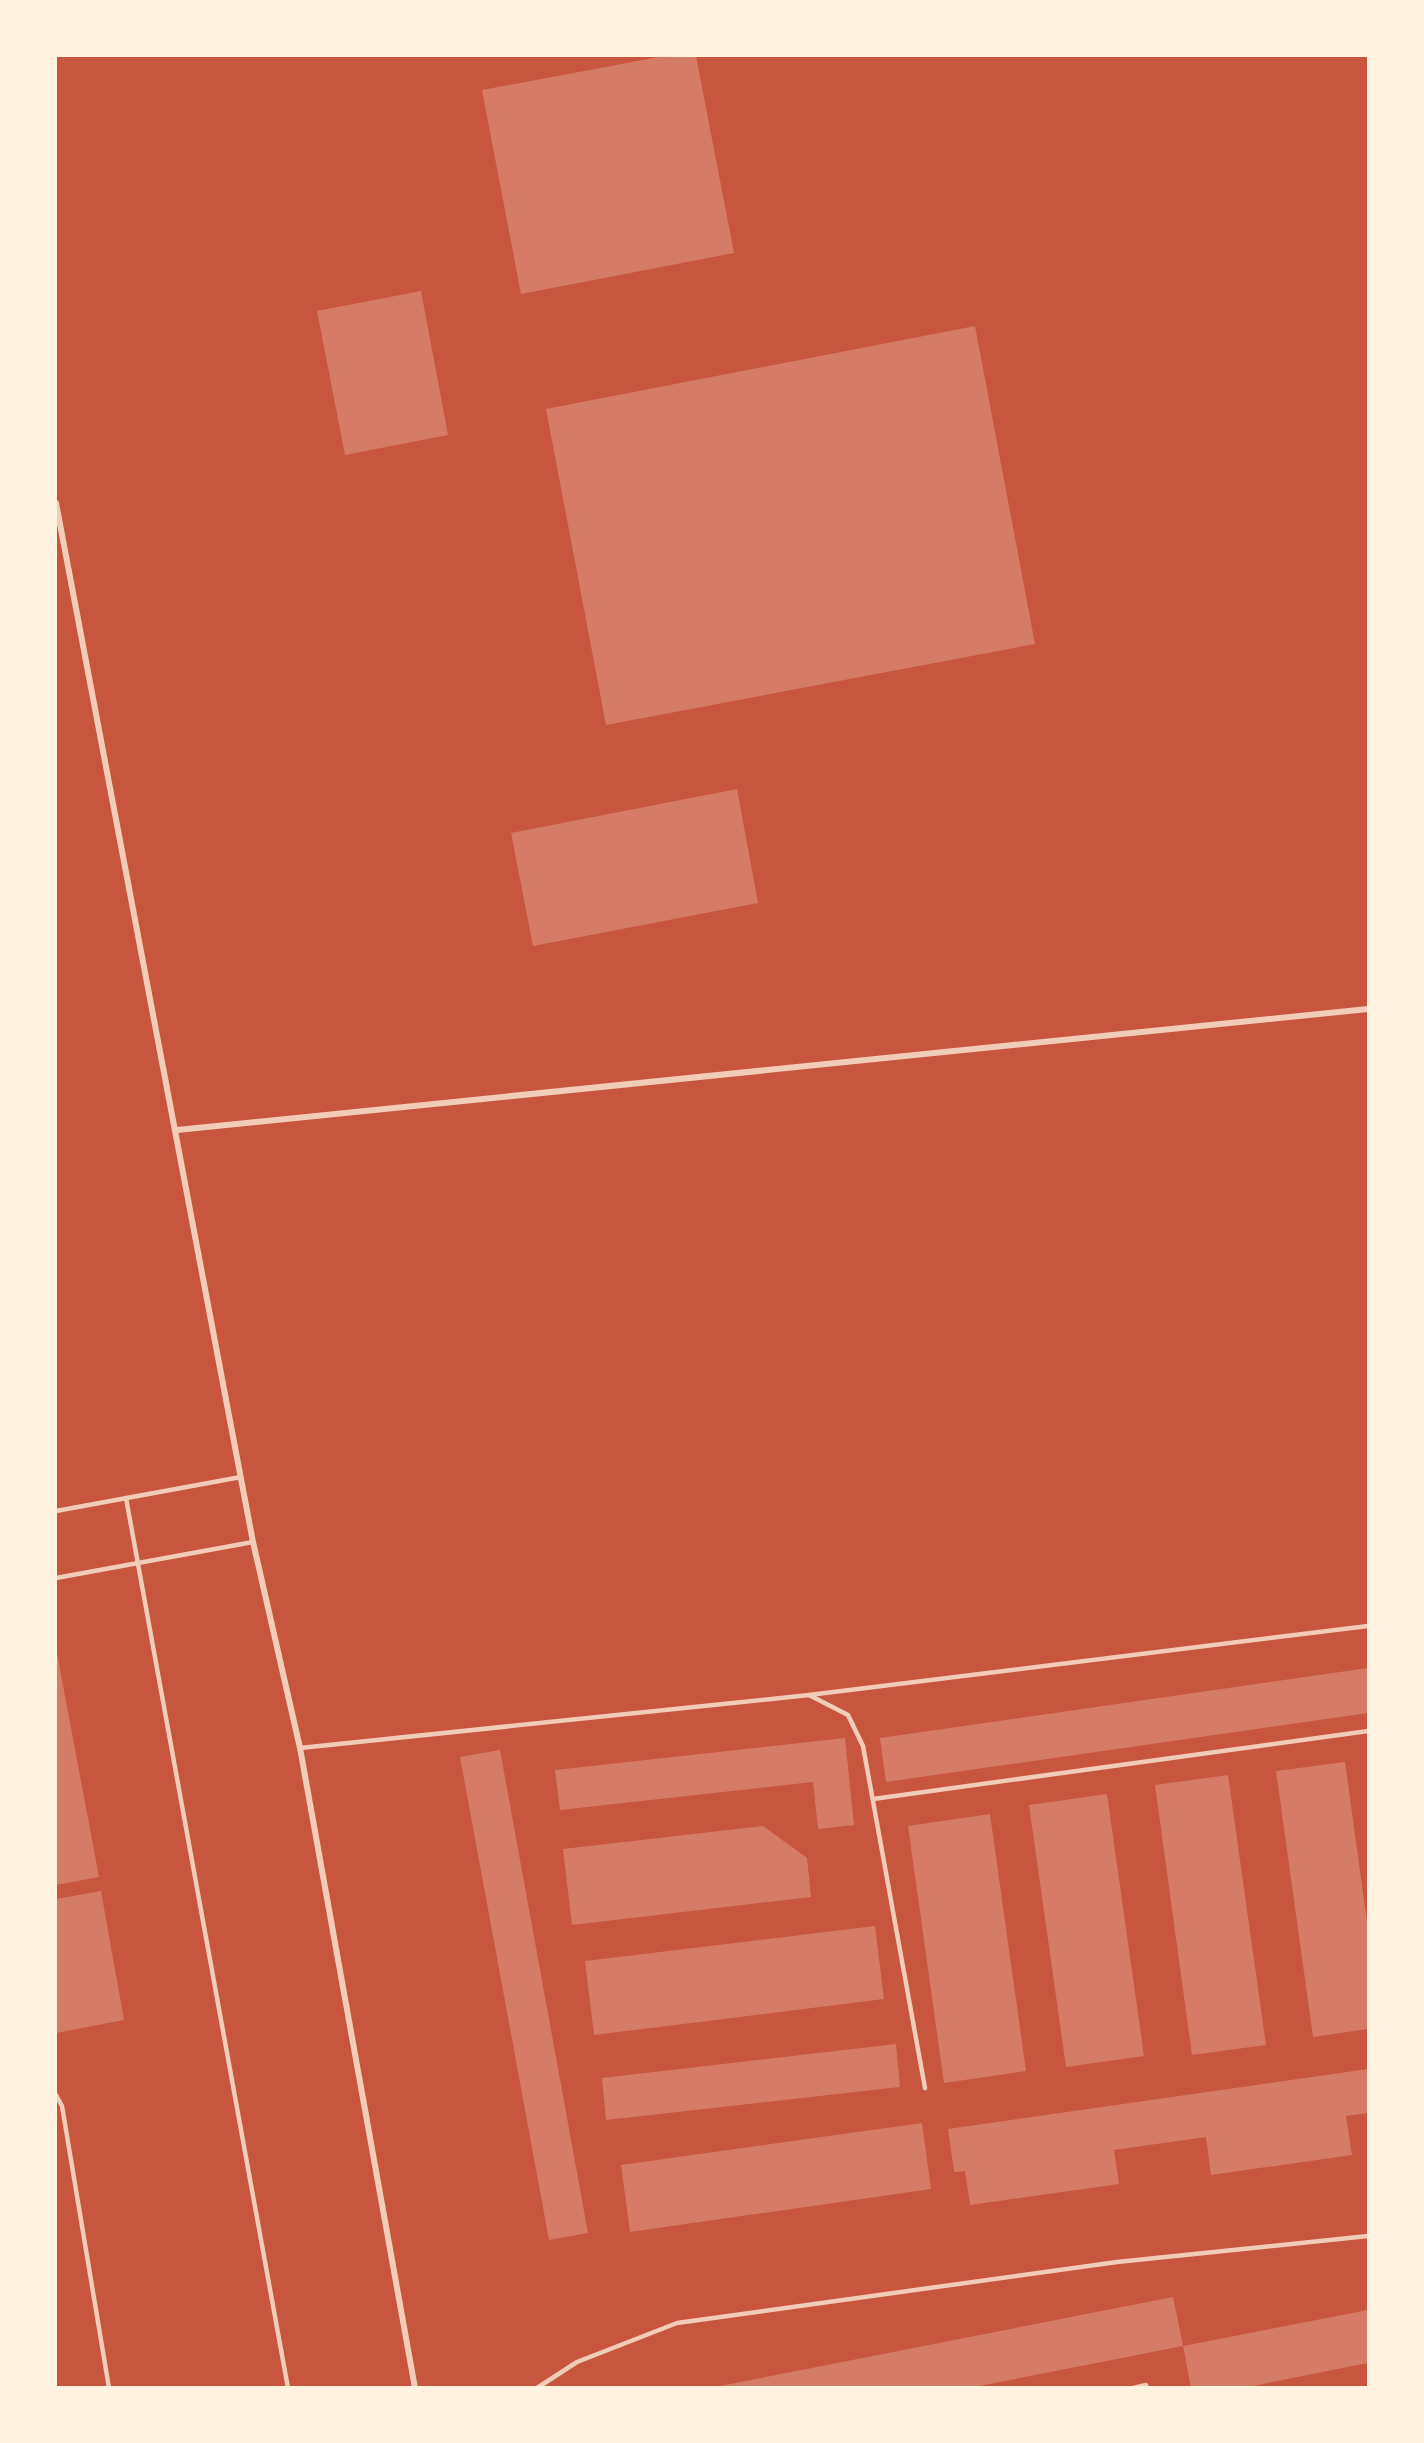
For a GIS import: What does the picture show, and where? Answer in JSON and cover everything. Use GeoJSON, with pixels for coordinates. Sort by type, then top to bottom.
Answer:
{"type":"FeatureCollection","features":[{"type":"Feature","properties":{"kind":"street"},"geometry":{"type":"LineString","coordinates":[[56,503],[177,1130],[253,1542],[300,1748],[415,2388]]}},
{"type":"Feature","properties":{"kind":"street"},"geometry":{"type":"LineString","coordinates":[[177,1130],[1368,1009]]}},
{"type":"Feature","properties":{"kind":"lane"},"geometry":{"type":"LineString","coordinates":[[56,1511],[241,1477]]}},
{"type":"Feature","properties":{"kind":"lane"},"geometry":{"type":"LineString","coordinates":[[126,1498],[288,2388]]}},
{"type":"Feature","properties":{"kind":"lane"},"geometry":{"type":"LineString","coordinates":[[56,1578],[253,1542]]}},
{"type":"Feature","properties":{"kind":"lane"},"geometry":{"type":"LineString","coordinates":[[300,1748],[809,1695],[1368,1626]]}},
{"type":"Feature","properties":{"kind":"lane"},"geometry":{"type":"LineString","coordinates":[[809,1695],[848,1715],[864,1746],[925,2088]]}},
{"type":"Feature","properties":{"kind":"lane"},"geometry":{"type":"LineString","coordinates":[[873,1799],[1368,1731]]}},
{"type":"Feature","properties":{"kind":"lane"},"geometry":{"type":"LineString","coordinates":[[56,2095],[62,2106],[109,2388]]}},
{"type":"Feature","properties":{"kind":"lane"},"geometry":{"type":"LineString","coordinates":[[537,2388],[577,2362],[677,2323],[1117,2262],[1368,2236]]}},
{"type":"Feature","properties":{"kind":"lane"},"geometry":{"type":"LineString","coordinates":[[1133,2388],[1146,2385],[1147,2388]]}},
{"type":"Feature","properties":{"kind":"building"},"geometry":{"type":"Polygon","coordinates":[[[664,56],[696,56],[734,253],[521,294],[482,90],[664,56]]]}},
{"type":"Feature","properties":{"kind":"building"},"geometry":{"type":"Polygon","coordinates":[[[421,291],[448,435],[345,455],[317,311],[421,291]]]}},
{"type":"Feature","properties":{"kind":"building"},"geometry":{"type":"Polygon","coordinates":[[[975,326],[1035,644],[606,725],[546,409],[975,326]]]}},
{"type":"Feature","properties":{"kind":"building"},"geometry":{"type":"Polygon","coordinates":[[[737,789],[758,903],[533,946],[511,833],[737,789]]]}},
{"type":"Feature","properties":{"kind":"building"},"geometry":{"type":"Polygon","coordinates":[[[56,1648],[99,1877],[56,1885],[56,1648]]]}},
{"type":"Feature","properties":{"kind":"building"},"geometry":{"type":"Polygon","coordinates":[[[1368,1668],[1368,1713],[886,1782],[880,1738],[1368,1668]]]}},
{"type":"Feature","properties":{"kind":"building"},"geometry":{"type":"Polygon","coordinates":[[[845,1738],[854,1825],[818,1829],[813,1782],[560,1810],[555,1770],[845,1738]]]}},
{"type":"Feature","properties":{"kind":"building"},"geometry":{"type":"Polygon","coordinates":[[[500,1750],[588,2233],[549,2240],[460,1757],[500,1750]]]}},
{"type":"Feature","properties":{"kind":"building"},"geometry":{"type":"Polygon","coordinates":[[[1345,1762],[1368,1929],[1368,2029],[1313,2037],[1276,1771],[1345,1762]]]}},
{"type":"Feature","properties":{"kind":"building"},"geometry":{"type":"Polygon","coordinates":[[[1228,1775],[1266,2045],[1192,2055],[1155,1785],[1228,1775]]]}},
{"type":"Feature","properties":{"kind":"building"},"geometry":{"type":"Polygon","coordinates":[[[1107,1794],[1144,2056],[1066,2067],[1029,1805],[1107,1794]]]}},
{"type":"Feature","properties":{"kind":"building"},"geometry":{"type":"Polygon","coordinates":[[[990,1814],[1026,2071],[944,2083],[908,1826],[990,1814]]]}},
{"type":"Feature","properties":{"kind":"building"},"geometry":{"type":"Polygon","coordinates":[[[763,1826],[807,1858],[811,1897],[572,1925],[563,1849],[763,1826]]]}},
{"type":"Feature","properties":{"kind":"building"},"geometry":{"type":"Polygon","coordinates":[[[101,1891],[124,2020],[56,2033],[56,1899],[101,1891]]]}},
{"type":"Feature","properties":{"kind":"building"},"geometry":{"type":"Polygon","coordinates":[[[875,1926],[884,1999],[594,2035],[585,1961],[875,1926]]]}},
{"type":"Feature","properties":{"kind":"building"},"geometry":{"type":"Polygon","coordinates":[[[896,2044],[900,2087],[606,2120],[602,2078],[896,2044]]]}},
{"type":"Feature","properties":{"kind":"building"},"geometry":{"type":"Polygon","coordinates":[[[1368,2069],[1368,2113],[1346,2116],[1352,2155],[1211,2175],[1206,2137],[1114,2150],[1119,2184],[970,2205],[965,2171],[954,2172],[948,2129],[1368,2069]]]}},
{"type":"Feature","properties":{"kind":"building"},"geometry":{"type":"Polygon","coordinates":[[[922,2123],[931,2189],[630,2232],[621,2165],[922,2123]]]}},
{"type":"Feature","properties":{"kind":"building"},"geometry":{"type":"Polygon","coordinates":[[[1173,2297],[1183,2346],[969,2388],[710,2388],[1173,2297]]]}},
{"type":"Feature","properties":{"kind":"building"},"geometry":{"type":"Polygon","coordinates":[[[1368,2310],[1368,2363],[1243,2388],[1191,2388],[1183,2346],[1368,2310]]]}}]}
